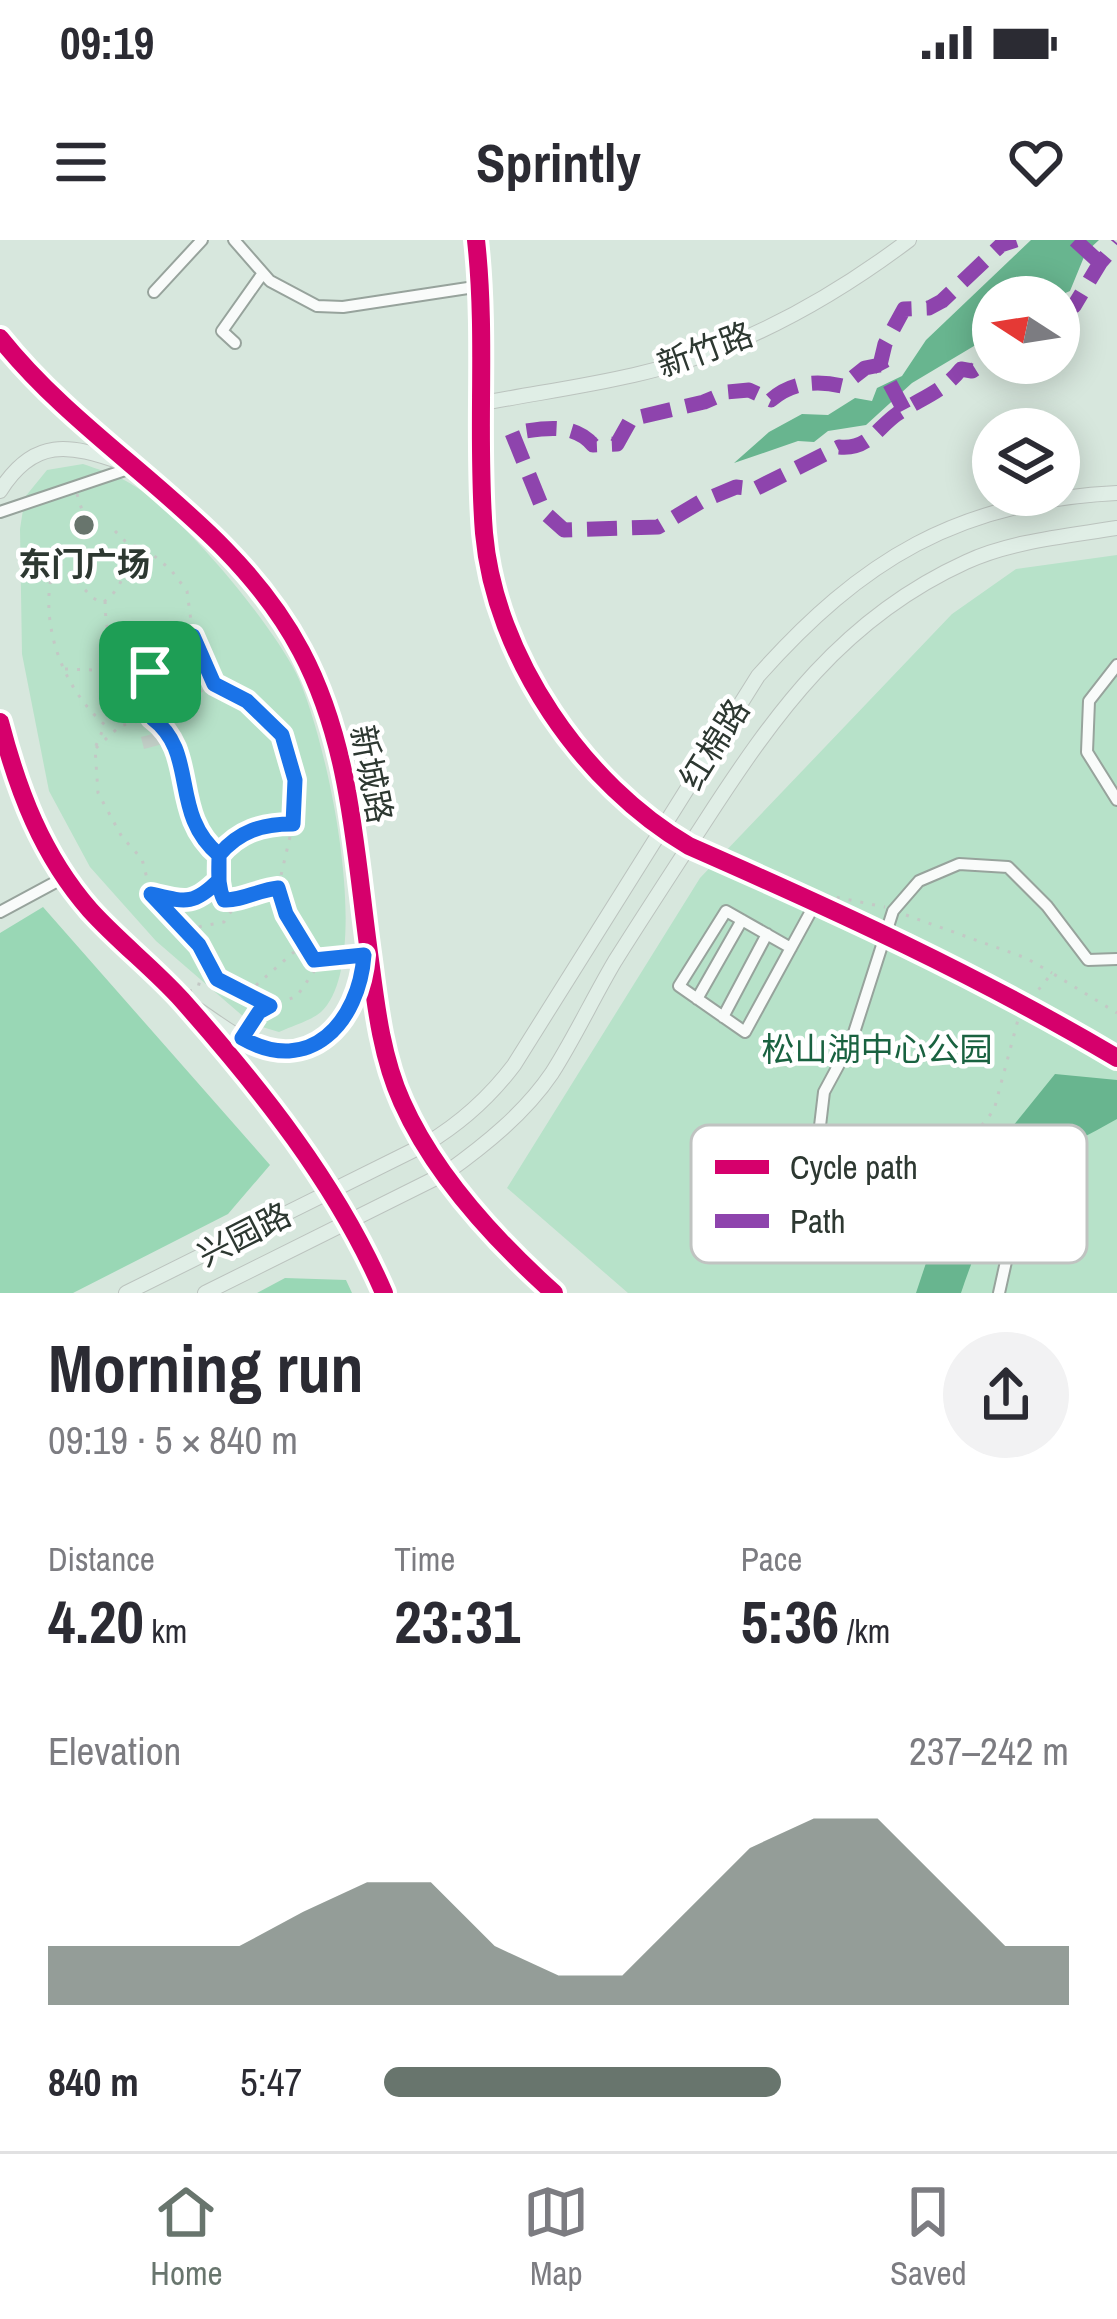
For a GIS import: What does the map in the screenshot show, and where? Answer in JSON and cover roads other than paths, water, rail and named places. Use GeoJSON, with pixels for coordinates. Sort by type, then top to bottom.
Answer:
{"type":"FeatureCollection","features":[{"type":"Feature","properties":{"kind":"main road","name":"新竹路"},"geometry":{"type":"LineString","coordinates":[[479,404],[662,368],[722,348],[855,280],[909,240]]}},
{"type":"Feature","properties":{"kind":"main road","name":"新城路"},"geometry":{"type":"LineString","coordinates":[[0,338],[62,403],[221,542],[269,597],[300,649],[338,739],[386,1051],[401,1101],[426,1144],[509,1253],[554,1293]]}},
{"type":"Feature","properties":{"kind":"main road"},"geometry":{"type":"LineString","coordinates":[[0,491],[26,460],[45,451],[81,449],[134,467]]}},
{"type":"Feature","properties":{"kind":"main road","name":"红棉路"},"geometry":{"type":"LineString","coordinates":[[426,1144],[470,1114],[514,1066],[758,676],[808,620],[907,548],[963,523],[1017,506],[1117,494]]}},
{"type":"Feature","properties":{"kind":"main road","name":"红棉路"},"geometry":{"type":"LineString","coordinates":[[446,1172],[499,1131],[550,1076],[613,964],[763,731],[809,675],[858,630],[908,594],[968,561],[1046,540],[1117,528]]}},
{"type":"Feature","properties":{"kind":"main road"},"geometry":{"type":"LineString","coordinates":[[0,722],[17,788],[65,877],[112,933],[178,995],[286,1129],[330,1191],[384,1293]]}},
{"type":"Feature","properties":{"kind":"main road"},"geometry":{"type":"LineString","coordinates":[[178,995],[242,1038],[281,1052],[305,1049],[344,1020],[357,997],[365,926]]}},
{"type":"Feature","properties":{"kind":"main road","name":"兴园路"},"geometry":{"type":"LineString","coordinates":[[126,1293],[426,1144]]}},
{"type":"Feature","properties":{"kind":"main road","name":"兴园路"},"geometry":{"type":"LineString","coordinates":[[205,1293],[446,1172]]}},
{"type":"Feature","properties":{"kind":"street"},"geometry":{"type":"LineString","coordinates":[[154,292],[202,240]]}},
{"type":"Feature","properties":{"kind":"street"},"geometry":{"type":"LineString","coordinates":[[234,240],[270,281],[317,306],[344,307],[481,286]]}},
{"type":"Feature","properties":{"kind":"street"},"geometry":{"type":"LineString","coordinates":[[476,240],[481,286],[484,537],[495,591],[517,649],[583,755],[660,830],[887,934],[1027,1004],[1117,1058]]}},
{"type":"Feature","properties":{"kind":"street"},"geometry":{"type":"LineString","coordinates":[[235,343],[222,331],[263,273]]}},
{"type":"Feature","properties":{"kind":"street"},"geometry":{"type":"LineString","coordinates":[[0,512],[134,467]]}},
{"type":"Feature","properties":{"kind":"street"},"geometry":{"type":"LineString","coordinates":[[1117,665],[1089,700],[1087,752],[1117,800]]}},
{"type":"Feature","properties":{"kind":"street"},"geometry":{"type":"LineString","coordinates":[[820,1125],[824,1092],[851,1042],[893,911],[919,881],[959,864],[1008,867],[1047,906],[1088,960],[1117,959]]}},
{"type":"Feature","properties":{"kind":"street"},"geometry":{"type":"LineString","coordinates":[[0,912],[65,877]]}},
{"type":"Feature","properties":{"kind":"street"},"geometry":{"type":"LineString","coordinates":[[790,948],[726,911],[679,986],[745,1032],[816,902]]}},
{"type":"Feature","properties":{"kind":"street"},"geometry":{"type":"LineString","coordinates":[[697,999],[742,920]]}},
{"type":"Feature","properties":{"kind":"street"},"geometry":{"type":"LineString","coordinates":[[723,1018],[767,934]]}},
{"type":"Feature","properties":{"kind":"street"},"geometry":{"type":"LineString","coordinates":[[999,1293],[1006,1263]]}},
{"type":"Feature","properties":{"kind":"place","name":"东门广场"},"geometry":{"type":"Point","coordinates":[84,525]}},
{"type":"Feature","properties":{"kind":"park label","name":"松山湖中心公园"},"geometry":{"type":"Point","coordinates":[877,1049]}}]}
